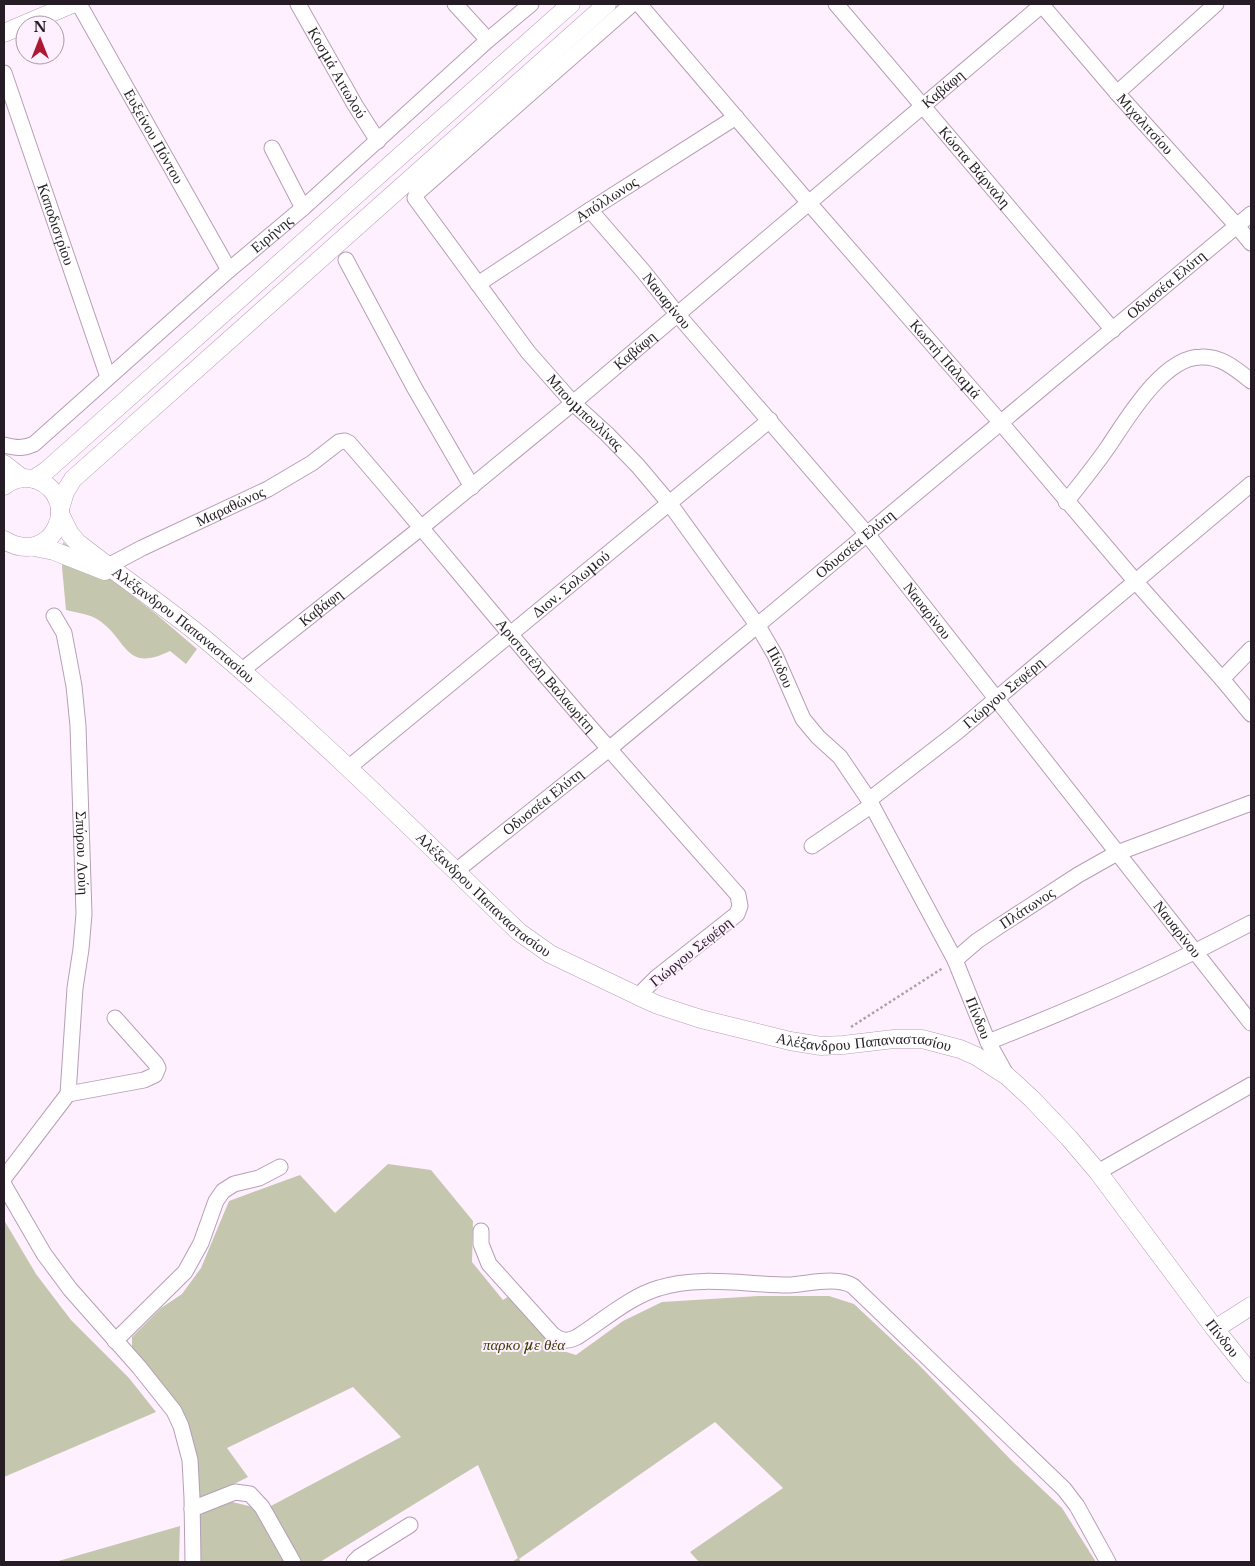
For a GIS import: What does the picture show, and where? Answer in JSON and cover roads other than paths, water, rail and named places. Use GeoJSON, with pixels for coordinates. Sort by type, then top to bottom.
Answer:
{"type":"FeatureCollection","features":[{"type":"Feature","properties":{"kind":"street"},"geometry":{"type":"LineString","coordinates":[[4,33],[72,4]]}},
{"type":"Feature","properties":{"kind":"street","name":"Ευξείνου Πόντου"},"geometry":{"type":"LineString","coordinates":[[79,4],[229,270]]}},
{"type":"Feature","properties":{"kind":"street","name":"Κοσμά Αιτωλού"},"geometry":{"type":"LineString","coordinates":[[298,4],[355,105],[378,141]]}},
{"type":"Feature","properties":{"kind":"street"},"geometry":{"type":"LineString","coordinates":[[455,4],[488,40]]}},
{"type":"Feature","properties":{"kind":"street","name":"Ειρήνης"},"geometry":{"type":"LineString","coordinates":[[4,445],[25,448],[34,444],[229,270],[303,208],[488,40],[531,4]]}},
{"type":"Feature","properties":{"kind":"street"},"geometry":{"type":"LineString","coordinates":[[4,486],[10,481],[28,478],[46,471],[571,4]]}},
{"type":"Feature","properties":{"kind":"street"},"geometry":{"type":"LineString","coordinates":[[34,547],[53,535],[58,525],[65,492],[73,479],[607,4]]}},
{"type":"Feature","properties":{"kind":"street","name":"Μπουμπουλίνας"},"geometry":{"type":"LineString","coordinates":[[632,4],[433,178],[417,193],[416,198],[528,352],[573,403],[614,440],[670,504],[758,626]]}},
{"type":"Feature","properties":{"kind":"street","name":"Κωστή Παλαμά"},"geometry":{"type":"LineString","coordinates":[[639,4],[808,203],[1001,423],[1066,502],[1222,678],[1251,714]]}},
{"type":"Feature","properties":{"kind":"street","name":"Κώστα Βάρναλη"},"geometry":{"type":"LineString","coordinates":[[836,4],[1113,330]]}},
{"type":"Feature","properties":{"kind":"street","name":"Καβάφη"},"geometry":{"type":"LineString","coordinates":[[241,670],[472,487],[1042,4]]}},
{"type":"Feature","properties":{"kind":"street","name":"Μιχαλιτσίου"},"geometry":{"type":"LineString","coordinates":[[1042,4],[1117,93],[1251,244]]}},
{"type":"Feature","properties":{"kind":"street"},"geometry":{"type":"LineString","coordinates":[[1117,93],[1216,4]]}},
{"type":"Feature","properties":{"kind":"street","name":"Καποδιστρίου"},"geometry":{"type":"LineString","coordinates":[[4,73],[108,377]]}},
{"type":"Feature","properties":{"kind":"street","name":"Απόλλωνος"},"geometry":{"type":"LineString","coordinates":[[478,284],[590,210],[736,118]]}},
{"type":"Feature","properties":{"kind":"street"},"geometry":{"type":"LineString","coordinates":[[272,148],[303,208]]}},
{"type":"Feature","properties":{"kind":"street","name":"Ναυαρίνου"},"geometry":{"type":"LineString","coordinates":[[590,210],[867,534],[1251,1022]]}},
{"type":"Feature","properties":{"kind":"street","name":"Οδυσσέα Ελύτη"},"geometry":{"type":"LineString","coordinates":[[456,871],[609,749],[758,626],[1251,214]]}},
{"type":"Feature","properties":{"kind":"street"},"geometry":{"type":"LineString","coordinates":[[346,260],[414,386],[472,487]]}},
{"type":"Feature","properties":{"kind":"street"},"geometry":{"type":"LineString","coordinates":[[1066,502],[1146,394],[1165,374],[1183,361],[1201,357],[1214,358],[1233,367],[1251,381]]}},
{"type":"Feature","properties":{"kind":"street","name":"Διον. Σολωμού"},"geometry":{"type":"LineString","coordinates":[[348,768],[770,420]]}},
{"type":"Feature","properties":{"kind":"street","name":"Μαραθώνος"},"geometry":{"type":"LineString","coordinates":[[108,566],[268,489],[312,463],[339,442],[345,441],[349,443]]}},
{"type":"Feature","properties":{"kind":"street","name":"Αριστοτέλη Βαλαωρίτη"},"geometry":{"type":"LineString","coordinates":[[349,443],[609,749],[738,895],[740,906]]}},
{"type":"Feature","properties":{"kind":"street"},"geometry":{"type":"LineString","coordinates":[[4,464],[28,478]]}},
{"type":"Feature","properties":{"kind":"street","name":"Αλέξανδρου Παπαναστασίου"},"geometry":{"type":"LineString","coordinates":[[28,478],[44,484],[54,492],[70,534],[78,543],[181,620],[241,670],[348,768],[519,932],[538,946],[658,1006],[701,1019],[790,1042],[821,1046],[894,1039],[922,1039],[960,1049],[976,1056],[1007,1076]]}},
{"type":"Feature","properties":{"kind":"street","name":"Γιώργου Σεφέρη"},"geometry":{"type":"LineString","coordinates":[[812,846],[870,803],[957,732],[1251,484]]}},
{"type":"Feature","properties":{"kind":"street"},"geometry":{"type":"LineString","coordinates":[[4,540],[20,547],[34,547],[54,551],[124,578]]}},
{"type":"Feature","properties":{"kind":"street","name":"Σπύρου Λούη"},"geometry":{"type":"LineString","coordinates":[[54,616],[64,633],[74,686],[78,726],[84,914],[82,949],[75,988],[68,1094]]}},
{"type":"Feature","properties":{"kind":"street","name":"Πίνδου"},"geometry":{"type":"LineString","coordinates":[[758,626],[775,655],[803,719],[840,757],[870,803],[954,960],[988,1042],[1007,1076],[1048,1115],[1098,1172],[1214,1328],[1251,1374]]}},
{"type":"Feature","properties":{"kind":"street"},"geometry":{"type":"LineString","coordinates":[[1222,678],[1251,649]]}},
{"type":"Feature","properties":{"kind":"street","name":"Πλάτωνος"},"geometry":{"type":"LineString","coordinates":[[954,960],[977,941],[1001,925],[1078,875],[1117,853],[1251,803]]}},
{"type":"Feature","properties":{"kind":"street","name":"Γιώργου Σεφέρη"},"geometry":{"type":"LineString","coordinates":[[638,996],[656,978],[737,914],[740,906]]}},
{"type":"Feature","properties":{"kind":"street"},"geometry":{"type":"LineString","coordinates":[[988,1042],[1080,1006],[1195,952],[1251,923]]}},
{"type":"Feature","properties":{"kind":"street"},"geometry":{"type":"LineString","coordinates":[[4,1178],[68,1094],[144,1080],[155,1075],[157,1071],[156,1064],[115,1018]]}},
{"type":"Feature","properties":{"kind":"street"},"geometry":{"type":"LineString","coordinates":[[1098,1172],[1251,1085]]}},
{"type":"Feature","properties":{"kind":"street"},"geometry":{"type":"LineString","coordinates":[[115,1341],[185,1272],[201,1243],[216,1201],[223,1191],[234,1184],[264,1176],[280,1167]]}},
{"type":"Feature","properties":{"kind":"street"},"geometry":{"type":"LineString","coordinates":[[4,1185],[44,1254],[88,1310],[165,1398],[181,1426],[190,1460],[193,1562]]}},
{"type":"Feature","properties":{"kind":"street"},"geometry":{"type":"LineString","coordinates":[[481,1231],[483,1251],[494,1271],[552,1336],[562,1341],[569,1341],[577,1337],[633,1300],[659,1288],[697,1282],[848,1283],[1064,1489],[1077,1506],[1108,1562]]}},
{"type":"Feature","properties":{"kind":"street"},"geometry":{"type":"LineString","coordinates":[[1214,1328],[1251,1306]]}},
{"type":"Feature","properties":{"kind":"street"},"geometry":{"type":"LineString","coordinates":[[192,1509],[235,1492],[250,1494],[262,1507],[293,1562]]}},
{"type":"Feature","properties":{"kind":"street"},"geometry":{"type":"LineString","coordinates":[[354,1562],[410,1524]]}},
{"type":"Feature","properties":{"kind":"park label","name":"παρκο με θέα"},"geometry":{"type":"Point","coordinates":[524,1345]}}]}
